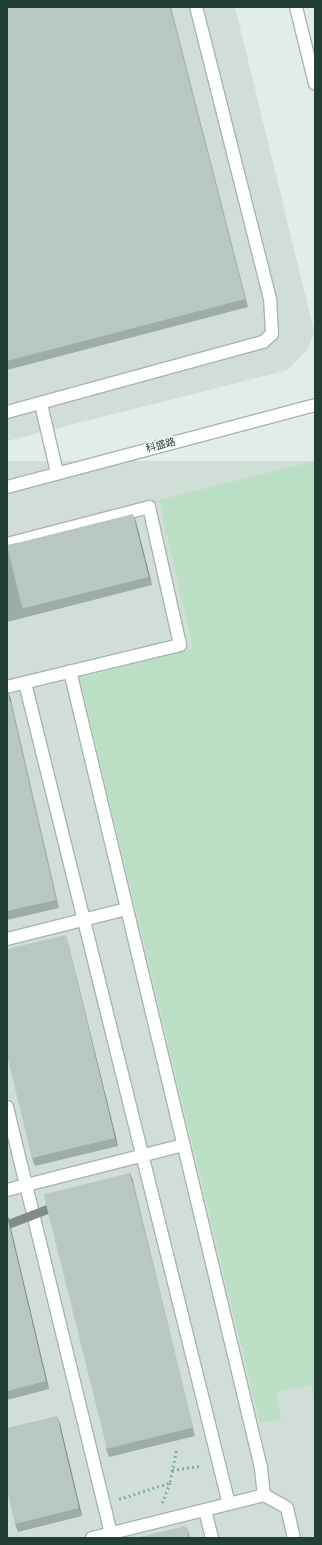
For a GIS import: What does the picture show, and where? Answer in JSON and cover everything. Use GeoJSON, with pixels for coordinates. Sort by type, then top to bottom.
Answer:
{"type":"FeatureCollection","features":[{"type":"Feature","properties":{"kind":"street"},"geometry":{"type":"LineString","coordinates":[[7,412],[41,404],[264,342],[272,334],[270,298],[196,7]]}},
{"type":"Feature","properties":{"kind":"street"},"geometry":{"type":"LineString","coordinates":[[296,7],[310,40],[315,84]]}},
{"type":"Feature","properties":{"kind":"street"},"geometry":{"type":"LineString","coordinates":[[41,404],[57,474]]}},
{"type":"Feature","properties":{"kind":"street","name":"科盛路"},"geometry":{"type":"LineString","coordinates":[[7,487],[315,405]]}},
{"type":"Feature","properties":{"kind":"street"},"geometry":{"type":"LineString","coordinates":[[7,544],[149,507],[180,645],[7,687]]}},
{"type":"Feature","properties":{"kind":"street"},"geometry":{"type":"LineString","coordinates":[[70,671],[261,1468],[264,1495]]}},
{"type":"Feature","properties":{"kind":"street"},"geometry":{"type":"LineString","coordinates":[[25,683],[229,1504]]}},
{"type":"Feature","properties":{"kind":"street"},"geometry":{"type":"LineString","coordinates":[[7,939],[126,909]]}},
{"type":"Feature","properties":{"kind":"street"},"geometry":{"type":"LineString","coordinates":[[7,1107],[111,1533]]}},
{"type":"Feature","properties":{"kind":"street"},"geometry":{"type":"LineString","coordinates":[[7,1190],[183,1145]]}},
{"type":"Feature","properties":{"kind":"street"},"geometry":{"type":"LineString","coordinates":[[92,1538],[264,1495],[287,1508],[294,1538]]}},
{"type":"Feature","properties":{"kind":"street"},"geometry":{"type":"LineString","coordinates":[[205,1510],[212,1538]]}},
{"type":"Feature","properties":{"kind":"path"},"geometry":{"type":"LineString","coordinates":[[152,1523],[170,1482],[176,1451]]}},
{"type":"Feature","properties":{"kind":"path"},"geometry":{"type":"LineString","coordinates":[[172,1470],[218,1463]]}},
{"type":"Feature","properties":{"kind":"path"},"geometry":{"type":"LineString","coordinates":[[102,1497],[111,1503],[170,1482]]}},
{"type":"Feature","properties":{"kind":"shaded area"},"geometry":{"type":"Polygon","coordinates":[[[7,7],[235,7],[314,331],[308,349],[288,370],[7,441],[7,7]]]}},
{"type":"Feature","properties":{"kind":"shaded area"},"geometry":{"type":"Polygon","coordinates":[[[7,461],[315,461],[315,1538],[7,1538],[7,461]]]}},
{"type":"Feature","properties":{"kind":"green space"},"geometry":{"type":"Polygon","coordinates":[[[315,461],[315,1401],[311,1385],[276,1392],[281,1419],[260,1423],[80,678],[193,649],[159,500],[315,461]]]}},
{"type":"Feature","properties":{"kind":"building"},"geometry":{"type":"Polygon","coordinates":[[[7,7],[170,7],[245,299],[7,361],[7,7]]]}},
{"type":"Feature","properties":{"kind":"building"},"geometry":{"type":"Polygon","coordinates":[[[133,514],[149,577],[23,609],[7,545],[133,514]]]}},
{"type":"Feature","properties":{"kind":"building"},"geometry":{"type":"Polygon","coordinates":[[[7,692],[56,900],[7,911],[7,692]]]}},
{"type":"Feature","properties":{"kind":"building"},"geometry":{"type":"Polygon","coordinates":[[[66,935],[115,1138],[32,1158],[7,1055],[7,949],[66,935]]]}},
{"type":"Feature","properties":{"kind":"building"},"geometry":{"type":"Polygon","coordinates":[[[130,1173],[193,1427],[107,1449],[44,1195],[130,1173]]]}},
{"type":"Feature","properties":{"kind":"building"},"geometry":{"type":"Polygon","coordinates":[[[7,1216],[46,1381],[7,1391],[7,1216]]]}},
{"type":"Feature","properties":{"kind":"building"},"geometry":{"type":"Polygon","coordinates":[[[57,1416],[79,1508],[15,1524],[7,1490],[7,1428],[57,1416]]]}},
{"type":"Feature","properties":{"kind":"building"},"geometry":{"type":"Polygon","coordinates":[[[186,1526],[189,1538],[135,1538],[186,1526]]]}}]}
